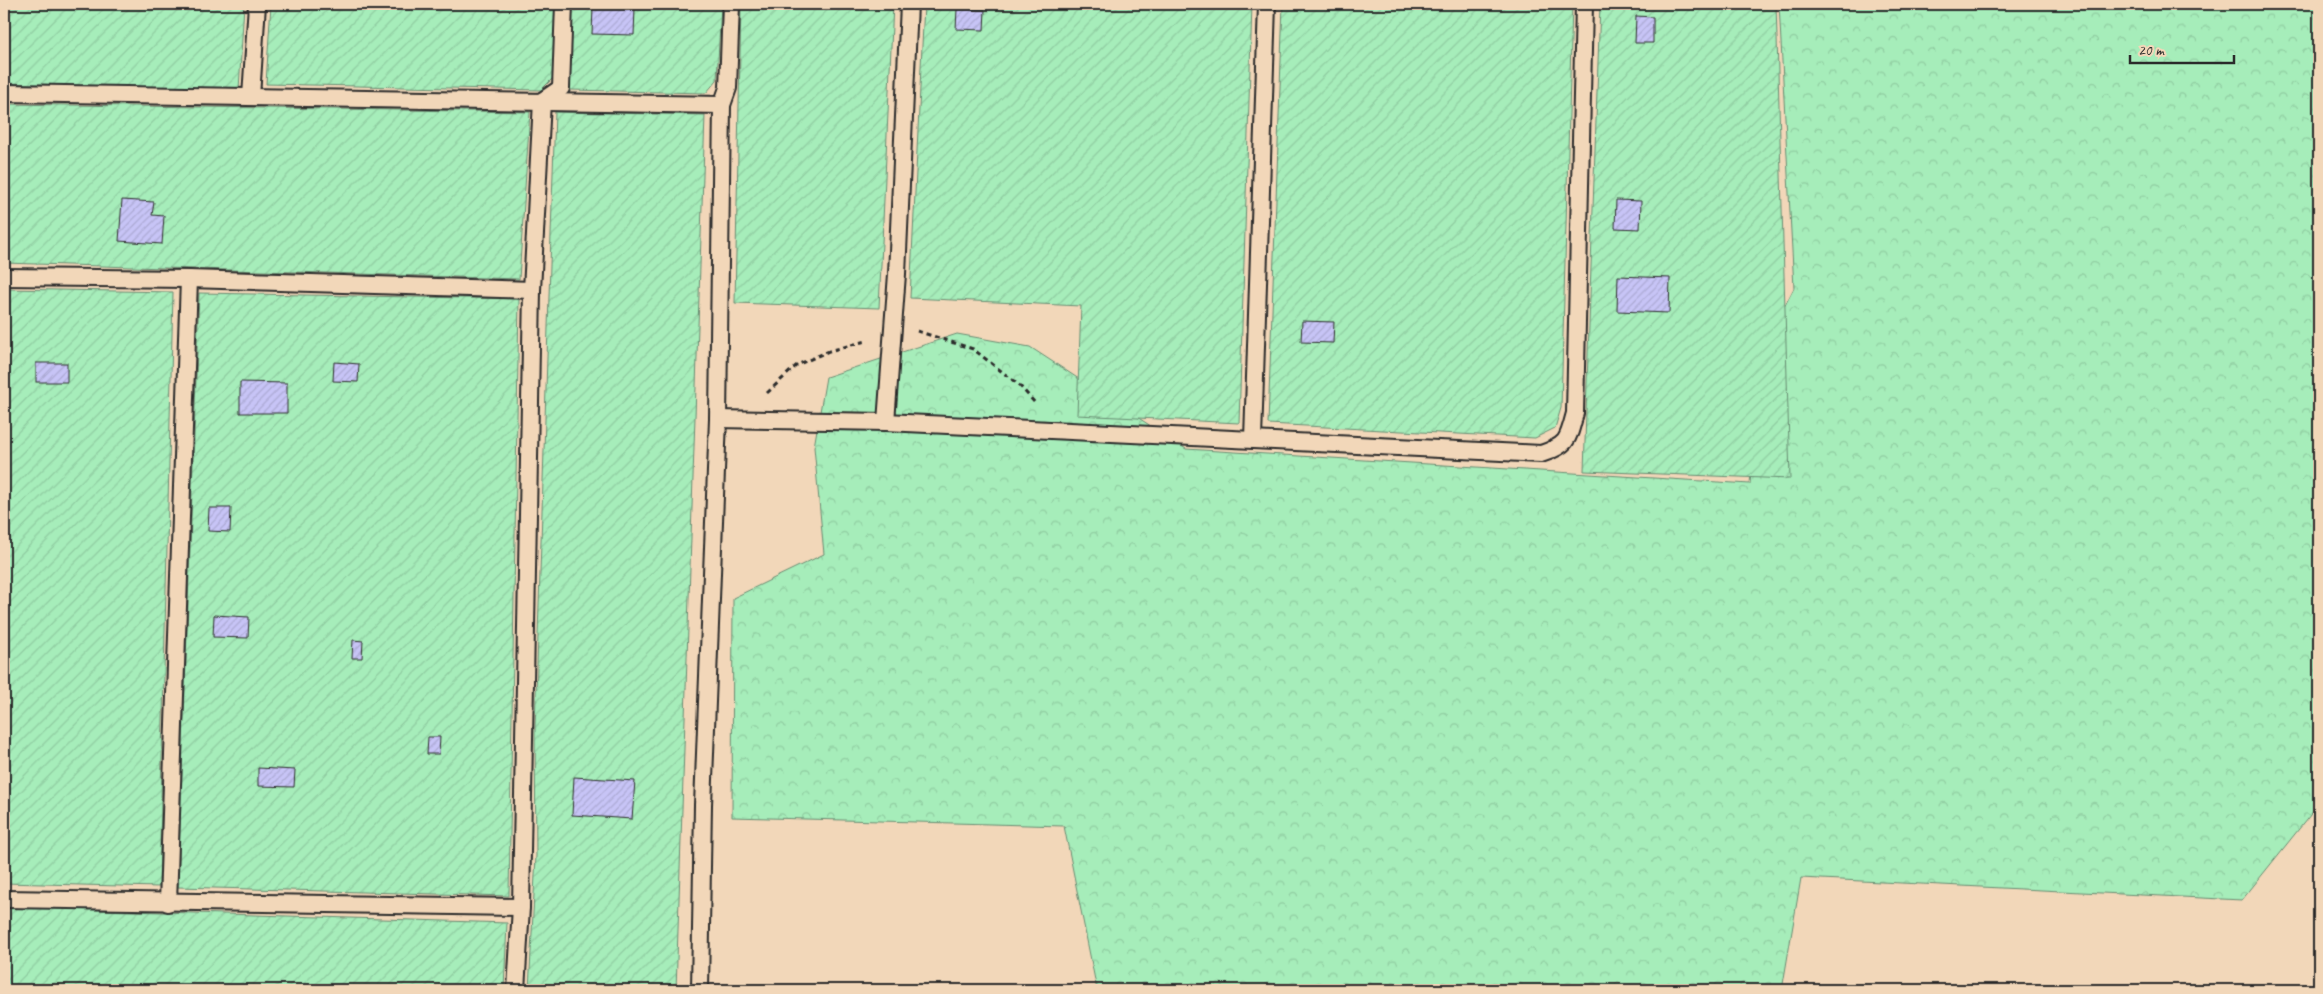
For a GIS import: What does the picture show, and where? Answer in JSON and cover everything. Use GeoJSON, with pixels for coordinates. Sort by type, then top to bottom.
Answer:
{"type":"FeatureCollection","features":[{"type":"Feature","properties":{"kind":"lane"},"geometry":{"type":"LineString","coordinates":[[251,97],[257,4]]}},
{"type":"Feature","properties":{"kind":"lane"},"geometry":{"type":"LineString","coordinates":[[542,101],[561,88],[564,4]]}},
{"type":"Feature","properties":{"kind":"lane"},"geometry":{"type":"LineString","coordinates":[[700,990],[703,805],[718,419],[722,105],[728,88],[731,4]]}},
{"type":"Feature","properties":{"kind":"lane"},"geometry":{"type":"LineString","coordinates":[[886,422],[896,274],[909,4]]}},
{"type":"Feature","properties":{"kind":"lane"},"geometry":{"type":"LineString","coordinates":[[1253,439],[1267,4]]}},
{"type":"Feature","properties":{"kind":"lane"},"geometry":{"type":"LineString","coordinates":[[718,419],[886,422],[1541,454],[1560,448],[1569,434],[1575,414],[1584,4]]}},
{"type":"Feature","properties":{"kind":"lane"},"geometry":{"type":"LineString","coordinates":[[4,93],[722,105]]}},
{"type":"Feature","properties":{"kind":"lane"},"geometry":{"type":"LineString","coordinates":[[516,990],[521,907],[532,290],[542,101]]}},
{"type":"Feature","properties":{"kind":"lane"},"geometry":{"type":"LineString","coordinates":[[4,277],[189,279],[532,290]]}},
{"type":"Feature","properties":{"kind":"lane"},"geometry":{"type":"LineString","coordinates":[[168,903],[189,279]]}},
{"type":"Feature","properties":{"kind":"lane"},"geometry":{"type":"LineString","coordinates":[[4,900],[521,907]]}},
{"type":"Feature","properties":{"kind":"green space"},"geometry":{"type":"Polygon","coordinates":[[[4,4],[244,4],[239,90],[4,83],[4,4]]]}},
{"type":"Feature","properties":{"kind":"green space"},"geometry":{"type":"Polygon","coordinates":[[[271,4],[555,4],[554,77],[541,90],[266,84],[271,4]]]}},
{"type":"Feature","properties":{"kind":"green space"},"geometry":{"type":"Polygon","coordinates":[[[572,4],[721,4],[717,80],[706,93],[570,90],[572,4]]]}},
{"type":"Feature","properties":{"kind":"green space"},"geometry":{"type":"Polygon","coordinates":[[[741,4],[893,4],[879,308],[735,303],[741,4]]]}},
{"type":"Feature","properties":{"kind":"green space"},"geometry":{"type":"Polygon","coordinates":[[[924,4],[1252,4],[1239,423],[1077,415],[1081,306],[910,298],[924,4]]]}},
{"type":"Feature","properties":{"kind":"green space"},"geometry":{"type":"Polygon","coordinates":[[[1283,4],[1572,4],[1561,408],[1555,428],[1535,438],[1268,424],[1283,4]]]}},
{"type":"Feature","properties":{"kind":"green space"},"geometry":{"type":"Polygon","coordinates":[[[1600,4],[1776,4],[1790,479],[1584,471],[1600,4]]]}},
{"type":"Feature","properties":{"kind":"green space"},"geometry":{"type":"Polygon","coordinates":[[[1779,4],[2319,4],[2319,804],[2242,900],[1801,878],[1782,990],[1097,990],[1064,826],[732,817],[733,598],[824,554],[814,447],[826,377],[957,334],[1030,347],[1186,449],[1750,484],[1761,351],[1794,288],[1779,4]]]}},
{"type":"Feature","properties":{"kind":"green space"},"geometry":{"type":"Polygon","coordinates":[[[4,104],[530,112],[519,279],[4,263],[4,104]]]}},
{"type":"Feature","properties":{"kind":"green space"},"geometry":{"type":"Polygon","coordinates":[[[555,112],[705,115],[676,990],[529,990],[536,856],[535,727],[555,112]]]}},
{"type":"Feature","properties":{"kind":"green space"},"geometry":{"type":"Polygon","coordinates":[[[4,289],[173,292],[159,887],[4,883],[4,289]]]}},
{"type":"Feature","properties":{"kind":"green space"},"geometry":{"type":"Polygon","coordinates":[[[199,293],[519,299],[509,896],[178,887],[199,293]]]}},
{"type":"Feature","properties":{"kind":"green space"},"geometry":{"type":"Polygon","coordinates":[[[4,907],[507,923],[504,990],[4,990],[4,907]]]}},
{"type":"Feature","properties":{"kind":"building"},"geometry":{"type":"Polygon","coordinates":[[[593,7],[635,8],[634,35],[592,34],[593,7]]]}},
{"type":"Feature","properties":{"kind":"building"},"geometry":{"type":"Polygon","coordinates":[[[957,9],[985,10],[984,30],[956,29],[957,9]]]}},
{"type":"Feature","properties":{"kind":"building"},"geometry":{"type":"Polygon","coordinates":[[[1636,16],[1653,17],[1653,43],[1635,43],[1636,16]]]}},
{"type":"Feature","properties":{"kind":"building"},"geometry":{"type":"Polygon","coordinates":[[[122,200],[154,202],[152,215],[164,216],[162,244],[119,241],[122,200]]]}},
{"type":"Feature","properties":{"kind":"building"},"geometry":{"type":"Polygon","coordinates":[[[1616,200],[1641,201],[1640,229],[1615,228],[1616,200]]]}},
{"type":"Feature","properties":{"kind":"building"},"geometry":{"type":"Polygon","coordinates":[[[1618,276],[1670,278],[1669,313],[1617,311],[1618,276]]]}},
{"type":"Feature","properties":{"kind":"building"},"geometry":{"type":"Polygon","coordinates":[[[1302,321],[1334,322],[1333,343],[1301,342],[1302,321]]]}},
{"type":"Feature","properties":{"kind":"building"},"geometry":{"type":"Polygon","coordinates":[[[334,362],[359,364],[358,382],[333,381],[334,362]]]}},
{"type":"Feature","properties":{"kind":"building"},"geometry":{"type":"Polygon","coordinates":[[[36,363],[67,363],[67,382],[36,382],[36,363]]]}},
{"type":"Feature","properties":{"kind":"building"},"geometry":{"type":"Polygon","coordinates":[[[240,382],[287,383],[287,413],[240,413],[240,382]]]}},
{"type":"Feature","properties":{"kind":"building"},"geometry":{"type":"Polygon","coordinates":[[[209,508],[231,508],[230,532],[208,531],[209,508]]]}},
{"type":"Feature","properties":{"kind":"building"},"geometry":{"type":"Polygon","coordinates":[[[214,615],[249,617],[248,638],[213,637],[214,615]]]}},
{"type":"Feature","properties":{"kind":"building"},"geometry":{"type":"Polygon","coordinates":[[[353,640],[363,641],[362,658],[352,658],[353,640]]]}},
{"type":"Feature","properties":{"kind":"building"},"geometry":{"type":"Polygon","coordinates":[[[428,737],[440,737],[439,754],[427,754],[428,737]]]}},
{"type":"Feature","properties":{"kind":"building"},"geometry":{"type":"Polygon","coordinates":[[[258,768],[295,770],[294,787],[258,786],[258,768]]]}},
{"type":"Feature","properties":{"kind":"building"},"geometry":{"type":"Polygon","coordinates":[[[574,777],[635,781],[632,819],[572,815],[574,777]]]}}]}
